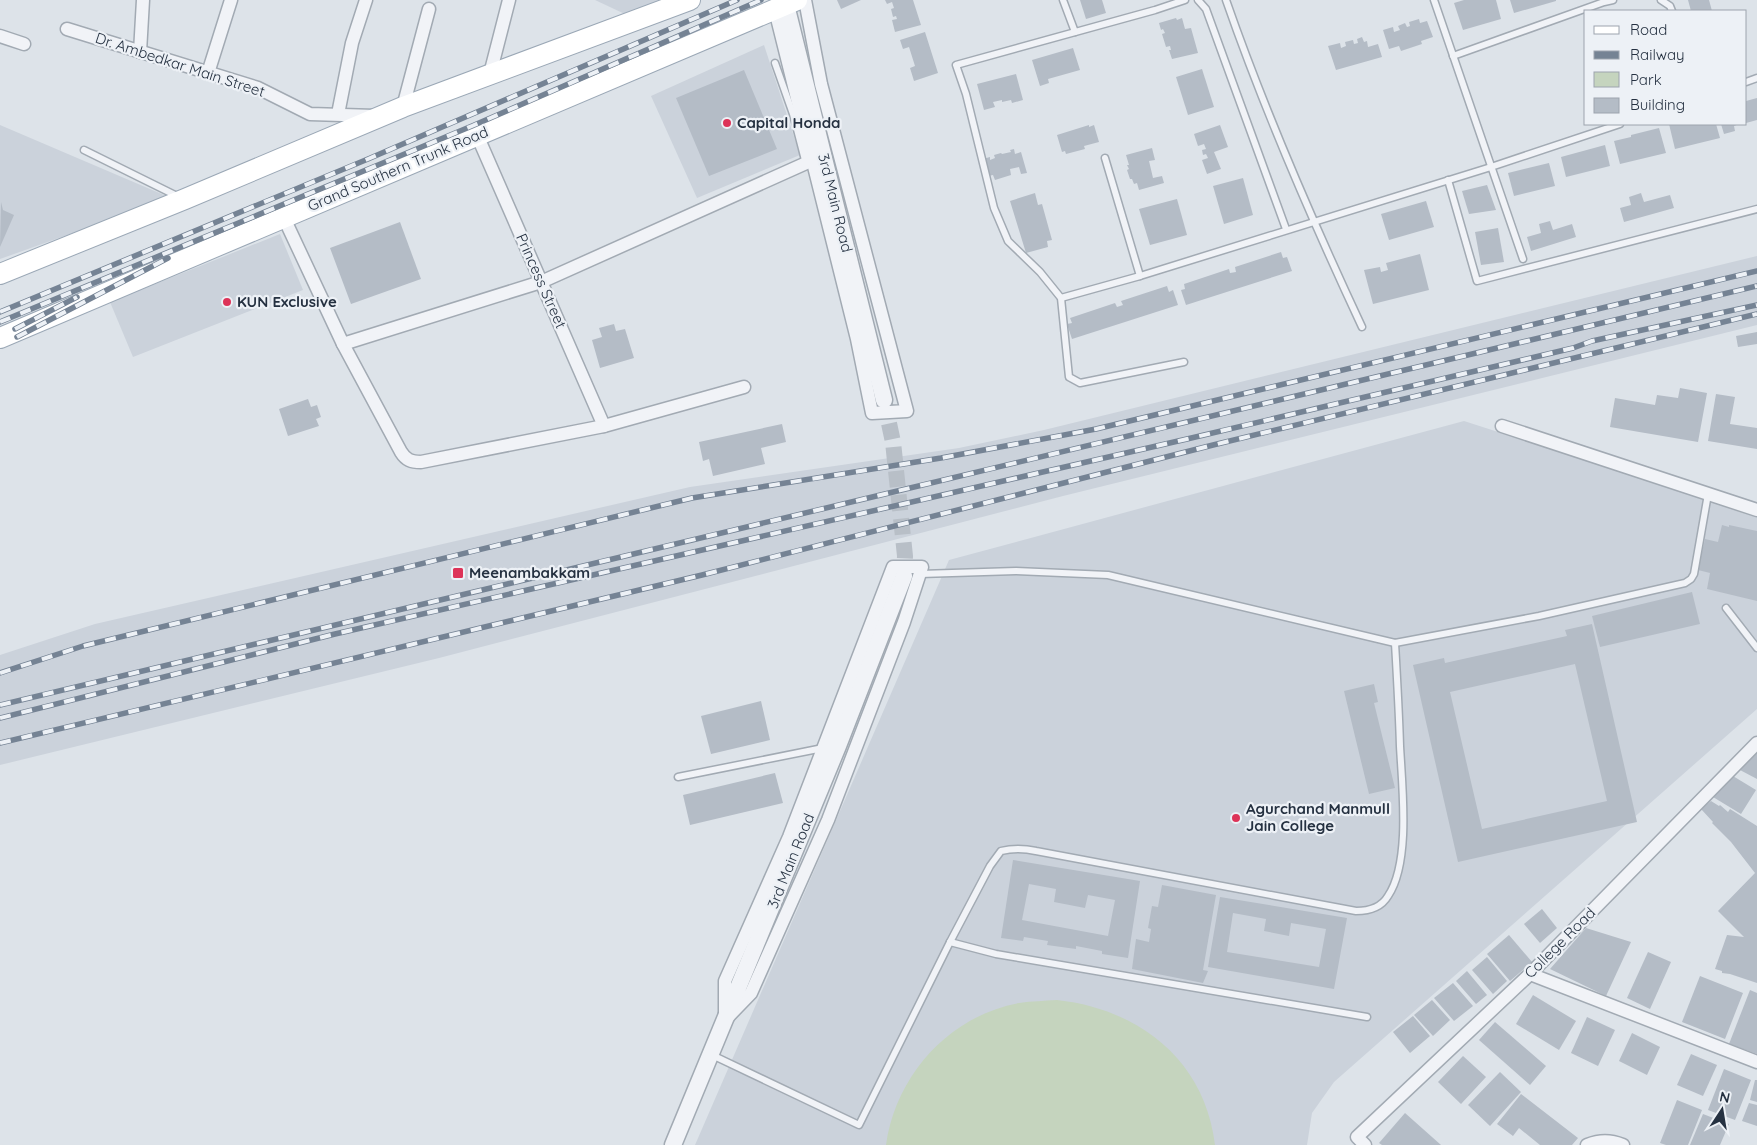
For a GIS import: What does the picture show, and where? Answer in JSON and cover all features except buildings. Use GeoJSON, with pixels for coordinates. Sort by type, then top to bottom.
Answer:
{"type":"FeatureCollection","features":[{"type":"Feature","properties":{"kind":"main road"},"geometry":{"type":"LineString","coordinates":[[0,274],[185,200],[403,107],[690,0]]}},
{"type":"Feature","properties":{"kind":"main road","name":"Grand Southern Trunk Road"},"geometry":{"type":"LineString","coordinates":[[0,338],[791,4]]}},
{"type":"Feature","properties":{"kind":"street"},"geometry":{"type":"LineString","coordinates":[[140,52],[143,0]]}},
{"type":"Feature","properties":{"kind":"street"},"geometry":{"type":"LineString","coordinates":[[208,73],[231,0]]}},
{"type":"Feature","properties":{"kind":"street"},"geometry":{"type":"LineString","coordinates":[[338,114],[352,43],[366,0]]}},
{"type":"Feature","properties":{"kind":"street"},"geometry":{"type":"LineString","coordinates":[[490,74],[509,0]]}},
{"type":"Feature","properties":{"kind":"street"},"geometry":{"type":"LineString","coordinates":[[791,4],[821,84],[907,415],[872,416],[857,339],[809,162],[791,4]]}},
{"type":"Feature","properties":{"kind":"street","name":"3rd Main Road"},"geometry":{"type":"LineString","coordinates":[[791,4],[884,400]]}},
{"type":"Feature","properties":{"kind":"street"},"geometry":{"type":"LineString","coordinates":[[403,107],[429,10]]}},
{"type":"Feature","properties":{"kind":"street","name":"Dr. Ambedkar Main Street"},"geometry":{"type":"LineString","coordinates":[[67,29],[258,88],[310,114],[380,117]]}},
{"type":"Feature","properties":{"kind":"street"},"geometry":{"type":"LineString","coordinates":[[0,36],[24,44]]}},
{"type":"Feature","properties":{"kind":"street","name":"Princess Street"},"geometry":{"type":"LineString","coordinates":[[477,135],[604,426]]}},
{"type":"Feature","properties":{"kind":"street"},"geometry":{"type":"LineString","coordinates":[[343,344],[541,282],[809,162]]}},
{"type":"Feature","properties":{"kind":"street"},"geometry":{"type":"LineString","coordinates":[[284,218],[343,344],[401,452],[405,458],[413,462],[604,426],[744,387]]}},
{"type":"Feature","properties":{"kind":"street"},"geometry":{"type":"LineString","coordinates":[[1502,426],[1757,510]]}},
{"type":"Feature","properties":{"kind":"street"},"geometry":{"type":"LineString","coordinates":[[725,1020],[725,981],[789,837],[893,566],[922,567],[912,575]]}},
{"type":"Feature","properties":{"kind":"street","name":"3rd Main Road"},"geometry":{"type":"LineString","coordinates":[[673,1145],[838,746],[912,575]]}},
{"type":"Feature","properties":{"kind":"street","name":"College Road"},"geometry":{"type":"LineString","coordinates":[[1361,1141],[1530,974],[1757,743]]}},
{"type":"Feature","properties":{"kind":"street"},"geometry":{"type":"LineString","coordinates":[[1530,974],[1757,1062]]}},
{"type":"Feature","properties":{"kind":"street"},"geometry":{"type":"LineString","coordinates":[[1587,1145],[1605,1140],[1623,1145]]}},
{"type":"Feature","properties":{"kind":"lane"},"geometry":{"type":"LineString","coordinates":[[1063,0],[1075,32]]}},
{"type":"Feature","properties":{"kind":"lane"},"geometry":{"type":"LineString","coordinates":[[1184,362],[1080,383],[1069,377],[1060,298],[1040,272],[1008,241],[994,208],[966,94],[956,65],[1185,0]]}},
{"type":"Feature","properties":{"kind":"lane"},"geometry":{"type":"LineString","coordinates":[[1198,0],[1206,9],[1286,229]]}},
{"type":"Feature","properties":{"kind":"lane"},"geometry":{"type":"LineString","coordinates":[[1226,0],[1245,53],[1313,221],[1362,327]]}},
{"type":"Feature","properties":{"kind":"lane"},"geometry":{"type":"LineString","coordinates":[[1434,0],[1523,259]]}},
{"type":"Feature","properties":{"kind":"lane"},"geometry":{"type":"LineString","coordinates":[[1453,56],[1613,0]]}},
{"type":"Feature","properties":{"kind":"lane"},"geometry":{"type":"LineString","coordinates":[[1661,0],[1670,6],[1672,10]]}},
{"type":"Feature","properties":{"kind":"lane"},"geometry":{"type":"LineString","coordinates":[[776,63],[809,162]]}},
{"type":"Feature","properties":{"kind":"lane"},"geometry":{"type":"LineString","coordinates":[[1060,298],[1140,276],[1286,229],[1491,167],[1617,125]]}},
{"type":"Feature","properties":{"kind":"lane"},"geometry":{"type":"LineString","coordinates":[[84,150],[185,200]]}},
{"type":"Feature","properties":{"kind":"lane"},"geometry":{"type":"LineString","coordinates":[[1105,158],[1140,276]]}},
{"type":"Feature","properties":{"kind":"lane"},"geometry":{"type":"LineString","coordinates":[[1448,180],[1477,281],[1757,210]]}},
{"type":"Feature","properties":{"kind":"lane"},"geometry":{"type":"LineString","coordinates":[[912,575],[1016,571],[1108,575],[1395,643],[1539,616],[1685,583],[1694,574],[1708,494]]}},
{"type":"Feature","properties":{"kind":"lane"},"geometry":{"type":"LineString","coordinates":[[1726,608],[1757,648]]}},
{"type":"Feature","properties":{"kind":"lane"},"geometry":{"type":"LineString","coordinates":[[711,1055],[859,1125],[950,942],[990,866],[1001,850],[1022,848],[1036,850],[1356,911],[1369,911],[1381,904],[1388,896],[1398,871],[1404,822],[1395,643]]}},
{"type":"Feature","properties":{"kind":"lane"},"geometry":{"type":"LineString","coordinates":[[678,776],[823,748]]}},
{"type":"Feature","properties":{"kind":"lane"},"geometry":{"type":"LineString","coordinates":[[950,942],[996,954],[1368,1017]]}},
{"type":"Feature","properties":{"kind":"shaded area"},"geometry":{"type":"Polygon","coordinates":[[[595,0],[662,0],[627,15],[595,0]]]}},
{"type":"Feature","properties":{"kind":"shaded area"},"geometry":{"type":"Polygon","coordinates":[[[764,45],[800,155],[697,198],[651,96],[764,45]]]}},
{"type":"Feature","properties":{"kind":"shaded area"},"geometry":{"type":"Polygon","coordinates":[[[0,125],[171,198],[0,259],[0,125]]]}},
{"type":"Feature","properties":{"kind":"shaded area"},"geometry":{"type":"Polygon","coordinates":[[[280,234],[303,290],[133,357],[110,302],[280,234]]]}},
{"type":"Feature","properties":{"kind":"shaded area"},"geometry":{"type":"Polygon","coordinates":[[[1757,256],[1757,325],[1063,496],[439,658],[0,765],[0,655],[95,624],[690,487],[959,448],[1044,430],[1757,256]]]}},
{"type":"Feature","properties":{"kind":"shaded area","name":"Agurchand Manmull Jain College"},"geometry":{"type":"Polygon","coordinates":[[[1464,421],[1757,516],[1757,709],[1334,1082],[1312,1113],[1307,1145],[695,1145],[949,560],[1464,421]]]}},
{"type":"Feature","properties":{"kind":"green space"},"geometry":{"type":"Polygon","coordinates":[[[1057,1000],[1087,1005],[1115,1014],[1140,1027],[1163,1044],[1182,1064],[1198,1088],[1209,1115],[1215,1145],[886,1145],[892,1119],[901,1095],[914,1073],[930,1053],[949,1035],[970,1021],[994,1010],[1019,1003],[1057,1000]]]}},
{"type":"Feature","properties":{"kind":"tunnel"},"geometry":{"type":"LineString","coordinates":[[884,400],[893,442],[905,556],[904,576]]}},
{"type":"Feature","properties":{"kind":"railway"},"geometry":{"type":"LineString","coordinates":[[0,312],[368,159],[737,0]]}},
{"type":"Feature","properties":{"kind":"railway"},"geometry":{"type":"LineString","coordinates":[[0,322],[472,126],[761,0]]}},
{"type":"Feature","properties":{"kind":"railway"},"geometry":{"type":"LineString","coordinates":[[17,337],[168,258]]}},
{"type":"Feature","properties":{"kind":"railway"},"geometry":{"type":"LineString","coordinates":[[0,673],[83,646],[692,498],[941,458],[1096,429],[1757,271]]}},
{"type":"Feature","properties":{"kind":"railway"},"geometry":{"type":"LineString","coordinates":[[0,705],[1757,286]]}},
{"type":"Feature","properties":{"kind":"railway"},"geometry":{"type":"LineString","coordinates":[[15,329],[77,297]]}},
{"type":"Feature","properties":{"kind":"railway"},"geometry":{"type":"LineString","coordinates":[[0,718],[335,634],[1187,439],[1573,348],[1592,341],[1757,305]]}},
{"type":"Feature","properties":{"kind":"railway"},"geometry":{"type":"LineString","coordinates":[[0,743],[702,575],[1213,445],[1757,314]]}},
{"type":"Feature","properties":{"kind":"place","name":"Capital Honda"},"geometry":{"type":"Point","coordinates":[727,123]}},
{"type":"Feature","properties":{"kind":"place","name":"KUN Exclusive"},"geometry":{"type":"Point","coordinates":[227,302]}},
{"type":"Feature","properties":{"kind":"place","name":"Meenambakkam"},"geometry":{"type":"Point","coordinates":[458,573]}},
{"type":"Feature","properties":{"kind":"place","name":"Agurchand Manmull Jain College"},"geometry":{"type":"Point","coordinates":[1236,818]}}]}
